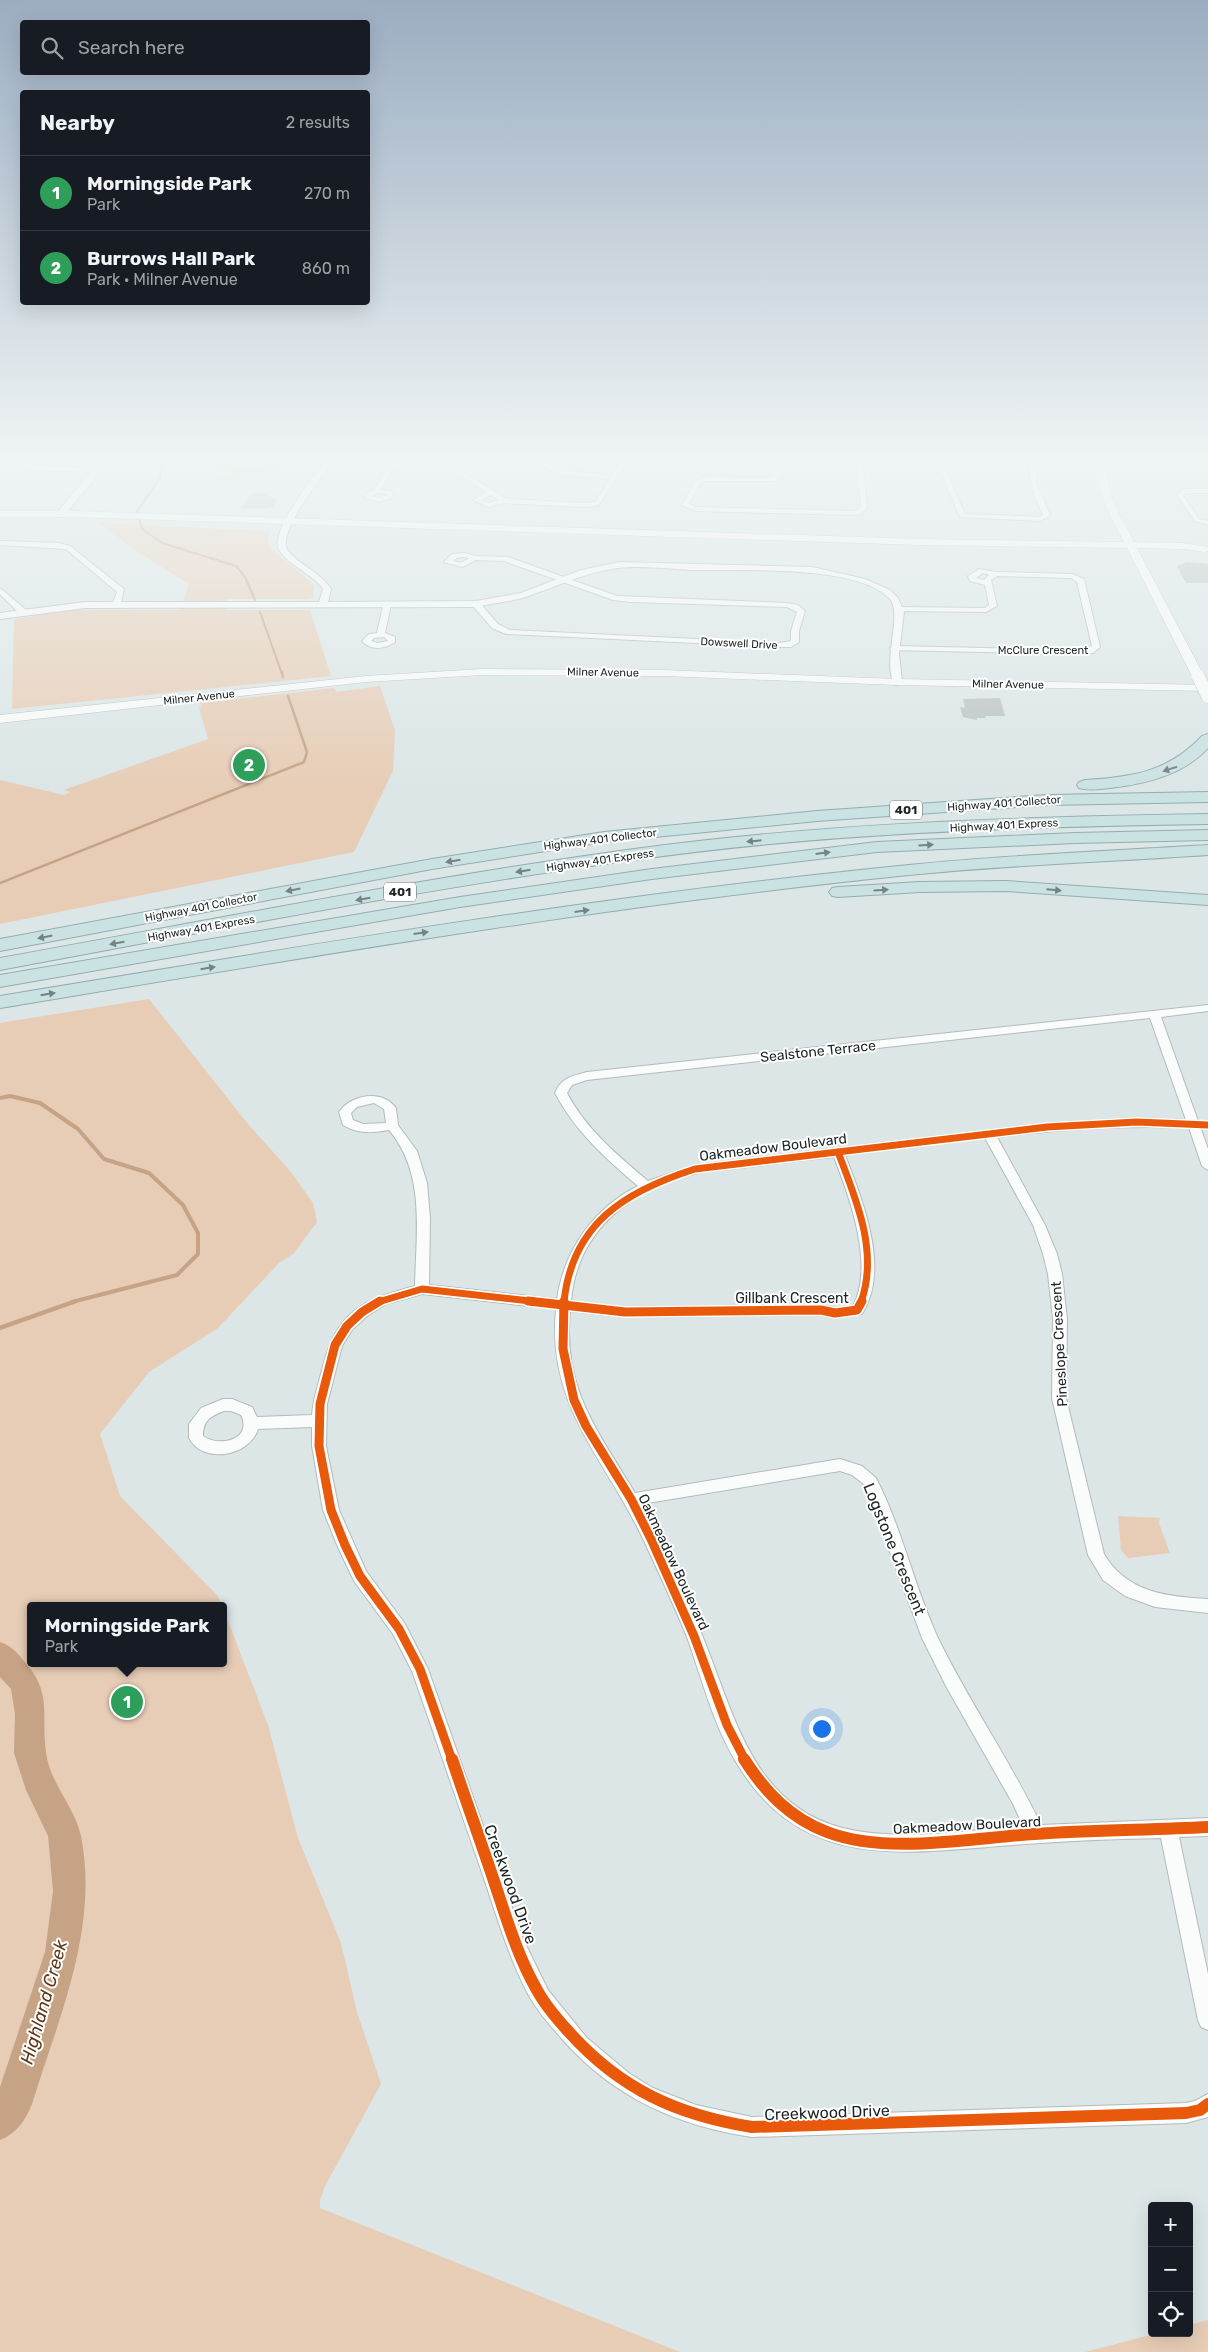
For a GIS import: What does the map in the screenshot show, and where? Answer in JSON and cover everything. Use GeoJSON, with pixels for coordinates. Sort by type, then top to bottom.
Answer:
{"type":"FeatureCollection","features":[{"type":"Feature","properties":{"kind":"highway"},"geometry":{"type":"LineString","coordinates":[[921,798],[940,794],[1097,784],[1143,778],[1179,766],[1208,739]]}},
{"type":"Feature","properties":{"kind":"highway"},"geometry":{"type":"LineString","coordinates":[[604,837],[648,827],[774,812],[921,798],[1135,787],[1208,786]]}},
{"type":"Feature","properties":{"kind":"highway","name":"Highway 401 Collector"},"geometry":{"type":"LineString","coordinates":[[0,945],[432,864],[604,837],[817,816],[1046,800],[1208,796]]}},
{"type":"Feature","properties":{"kind":"highway"},"geometry":{"type":"LineString","coordinates":[[802,836],[884,825],[1097,809],[1208,808]]}},
{"type":"Feature","properties":{"kind":"highway","name":"Highway 401 Express"},"geometry":{"type":"LineString","coordinates":[[0,964],[470,879],[636,854],[802,836],[1070,821],[1208,819]]}},
{"type":"Feature","properties":{"kind":"highway","name":"Highway 401 Express"},"geometry":{"type":"LineString","coordinates":[[0,981],[527,892],[652,874],[877,847],[1075,838],[1208,835]]}},
{"type":"Feature","properties":{"kind":"highway"},"geometry":{"type":"LineString","coordinates":[[238,940],[312,936],[645,885],[890,860],[1097,847],[1180,845],[1208,849]]}},
{"type":"Feature","properties":{"kind":"highway"},"geometry":{"type":"LineString","coordinates":[[0,1002],[402,936],[675,898],[912,870],[1208,849]]}},
{"type":"Feature","properties":{"kind":"highway"},"geometry":{"type":"LineString","coordinates":[[675,898],[717,900],[920,887],[1006,886],[1208,900]]}},
{"type":"Feature","properties":{"kind":"main road"},"geometry":{"type":"LineString","coordinates":[[1144,571],[1203,673]]}},
{"type":"Feature","properties":{"kind":"main road"},"geometry":{"type":"LineString","coordinates":[[1154,590],[1167,591],[1160,578]]}},
{"type":"Feature","properties":{"kind":"main road"},"geometry":{"type":"LineString","coordinates":[[1197,649],[1208,696]]}},
{"type":"Feature","properties":{"kind":"main road","name":"Milner Avenue"},"geometry":{"type":"LineString","coordinates":[[0,719],[295,686],[459,673],[559,671],[897,682],[1208,688]]}},
{"type":"Feature","properties":{"kind":"street"},"geometry":{"type":"LineString","coordinates":[[97,571],[121,591],[116,605]]}},
{"type":"Feature","properties":{"kind":"street"},"geometry":{"type":"LineString","coordinates":[[310,571],[321,579],[327,589],[323,604]]}},
{"type":"Feature","properties":{"kind":"street"},"geometry":{"type":"LineString","coordinates":[[539,571],[564,580]]}},
{"type":"Feature","properties":{"kind":"street"},"geometry":{"type":"LineString","coordinates":[[0,616],[72,605],[476,604],[523,596],[591,571]]}},
{"type":"Feature","properties":{"kind":"street"},"geometry":{"type":"LineString","coordinates":[[817,571],[854,577],[878,587],[896,601],[900,609],[894,648],[897,682]]}},
{"type":"Feature","properties":{"kind":"street","name":"McClure Crescent"},"geometry":{"type":"LineString","coordinates":[[894,648],[1080,652],[1095,649],[1094,638],[1080,585],[1081,581],[1078,579],[1065,575],[996,574],[982,571],[972,576],[988,584]]}},
{"type":"Feature","properties":{"kind":"street"},"geometry":{"type":"LineString","coordinates":[[900,609],[986,610],[993,606],[987,580],[996,574]]}},
{"type":"Feature","properties":{"kind":"street","name":"Dowswell Drive"},"geometry":{"type":"LineString","coordinates":[[476,604],[496,634],[518,639],[527,635],[748,642],[780,645],[796,642],[794,638],[801,611],[796,606],[631,600],[616,598],[564,580]]}},
{"type":"Feature","properties":{"kind":"street"},"geometry":{"type":"LineString","coordinates":[[0,590],[22,612]]}},
{"type":"Feature","properties":{"kind":"street"},"geometry":{"type":"LineString","coordinates":[[381,635],[387,604]]}},
{"type":"Feature","properties":{"kind":"street","name":"Sealstone Terrace"},"geometry":{"type":"LineString","coordinates":[[646,1186],[592,1137],[570,1109],[561,1093],[565,1083],[572,1079],[587,1076],[1208,1008]]}},
{"type":"Feature","properties":{"kind":"street"},"geometry":{"type":"LineString","coordinates":[[1154,1013],[1208,1166]]}},
{"type":"Feature","properties":{"kind":"street","name":"Oakmeadow Boulevard"},"geometry":{"type":"LineString","coordinates":[[1208,1125],[1085,1124],[695,1169],[646,1186],[612,1208],[581,1246],[570,1272],[562,1306],[563,1352],[566,1375],[575,1402],[591,1434],[631,1500],[694,1631],[735,1746],[753,1776],[781,1805],[804,1822],[821,1830],[839,1836],[896,1844],[1036,1834],[1208,1827]]}},
{"type":"Feature","properties":{"kind":"street"},"geometry":{"type":"LineString","coordinates":[[392,1126],[411,1152],[422,1200],[422,1289]]}},
{"type":"Feature","properties":{"kind":"street","name":"Pineslope Crescent"},"geometry":{"type":"LineString","coordinates":[[989,1134],[1039,1225],[1054,1267],[1060,1319],[1059,1398],[1096,1556],[1110,1575],[1135,1593],[1180,1605],[1208,1606]]}},
{"type":"Feature","properties":{"kind":"street","name":"Gillbank Crescent"},"geometry":{"type":"LineString","coordinates":[[562,1306],[625,1312],[821,1310],[840,1313],[858,1310],[864,1292],[868,1251],[866,1235],[859,1206],[838,1152]]}},
{"type":"Feature","properties":{"kind":"street","name":"Creekwood Drive"},"geometry":{"type":"LineString","coordinates":[[562,1306],[422,1289],[382,1300],[362,1312],[347,1326],[335,1345],[320,1404],[318,1421],[319,1446],[331,1510],[360,1576],[399,1629],[420,1669],[516,1941],[535,1986],[573,2038],[601,2066],[631,2089],[698,2118],[752,2127],[1186,2113],[1200,2110],[1208,2104]]}},
{"type":"Feature","properties":{"kind":"street"},"geometry":{"type":"LineString","coordinates":[[252,1423],[318,1421]]}},
{"type":"Feature","properties":{"kind":"street","name":"Logstone Crescent"},"geometry":{"type":"LineString","coordinates":[[631,1500],[840,1466],[850,1466],[864,1474],[871,1482],[930,1638],[953,1683],[1019,1798],[1036,1834]]}},
{"type":"Feature","properties":{"kind":"street"},"geometry":{"type":"LineString","coordinates":[[1168,1829],[1208,2020]]}},
{"type":"Feature","properties":{"kind":"shaded area"},"geometry":{"type":"Polygon","coordinates":[[[168,571],[298,571],[314,587],[313,597],[309,599],[226,599],[227,610],[310,610],[331,676],[12,709],[14,619],[71,610],[180,610],[189,584],[168,571]]]}},
{"type":"Feature","properties":{"kind":"shaded area"},"geometry":{"type":"Polygon","coordinates":[[[380,686],[395,730],[393,771],[354,852],[0,924],[0,780],[64,795],[70,792],[64,790],[208,739],[199,708],[201,707],[200,703],[334,688],[337,692],[380,686]]]}},
{"type":"Feature","properties":{"kind":"shaded area"},"geometry":{"type":"Polygon","coordinates":[[[149,999],[248,1124],[291,1172],[313,1203],[317,1222],[293,1254],[279,1263],[218,1328],[149,1372],[100,1434],[120,1496],[218,1596],[220,1602],[27,1602],[27,1667],[227,1667],[227,1618],[268,1725],[298,1838],[341,1943],[357,2012],[381,2084],[325,2186],[320,2200],[320,2208],[680,2352],[0,2352],[0,1023],[149,999]]]}},
{"type":"Feature","properties":{"kind":"shaded area"},"geometry":{"type":"Polygon","coordinates":[[[1118,1516],[1160,1518],[1159,1523],[1170,1553],[1128,1558],[1121,1550],[1118,1516]]]}},
{"type":"Feature","properties":{"kind":"shaded area"},"geometry":{"type":"Polygon","coordinates":[[[1208,2320],[1208,2352],[1085,2352],[1148,2336],[1193,2337],[1193,2324],[1208,2320]]]}},
{"type":"Feature","properties":{"kind":"building"},"geometry":{"type":"Polygon","coordinates":[[[1180,571],[1208,571],[1208,583],[1186,583],[1180,571]]]}},
{"type":"Feature","properties":{"kind":"building"},"geometry":{"type":"Polygon","coordinates":[[[1000,698],[1005,716],[985,716],[986,718],[977,718],[977,720],[963,717],[960,707],[965,708],[963,699],[1000,698]]]}},
{"type":"Feature","properties":{"kind":"waterway"},"geometry":{"type":"LineString","coordinates":[[240,571],[245,577],[255,600]]}},
{"type":"Feature","properties":{"kind":"waterway"},"geometry":{"type":"LineString","coordinates":[[260,612],[282,674]]}},
{"type":"Feature","properties":{"kind":"waterway"},"geometry":{"type":"LineString","coordinates":[[282,672],[283,677]]}},
{"type":"Feature","properties":{"kind":"waterway"},"geometry":{"type":"LineString","coordinates":[[0,883],[304,762],[307,752],[288,696]]}},
{"type":"Feature","properties":{"kind":"waterway"},"geometry":{"type":"LineString","coordinates":[[0,1098],[10,1096],[40,1103],[78,1129],[104,1159],[149,1173],[183,1205],[198,1233],[198,1254],[177,1275],[72,1302]]}},
{"type":"Feature","properties":{"kind":"waterway"},"geometry":{"type":"LineString","coordinates":[[0,1328],[76,1301]]}},
{"type":"Feature","properties":{"kind":"waterway","name":"Highland Creek"},"geometry":{"type":"LineString","coordinates":[[0,1655],[25,1683],[30,1714],[30,1753],[42,1790],[64,1834],[70,1891],[62,1952],[13,2104],[0,2121]]}},
{"type":"Feature","properties":{"kind":"cycle path"},"geometry":{"type":"LineString","coordinates":[[1208,1125],[1137,1122],[1047,1127],[695,1169],[633,1193],[614,1206],[595,1225],[581,1247],[571,1271],[564,1296],[562,1322],[563,1349],[567,1375],[579,1413],[631,1499],[651,1539],[682,1607],[740,1754],[757,1780],[778,1803],[804,1822],[829,1833],[857,1840],[886,1843],[916,1843],[1056,1833],[1208,1827]]}},
{"type":"Feature","properties":{"kind":"cycle path"},"geometry":{"type":"LineString","coordinates":[[838,1152],[860,1214],[866,1246],[866,1280],[862,1299],[857,1310],[835,1313],[821,1310],[625,1312],[422,1289],[382,1300],[362,1312],[347,1326],[335,1345],[320,1404],[319,1446],[331,1510],[360,1576],[399,1629],[420,1669],[514,1939],[535,1987],[561,2023],[580,2045],[623,2081],[646,2095],[696,2116],[752,2127],[1186,2113],[1200,2110],[1208,2104]]}},
{"type":"Feature","properties":{"kind":"place","name":"Burrows Hall Park"},"geometry":{"type":"Point","coordinates":[249,765]}},
{"type":"Feature","properties":{"kind":"place","name":"Morningside Park"},"geometry":{"type":"Point","coordinates":[127,1702]}}]}
